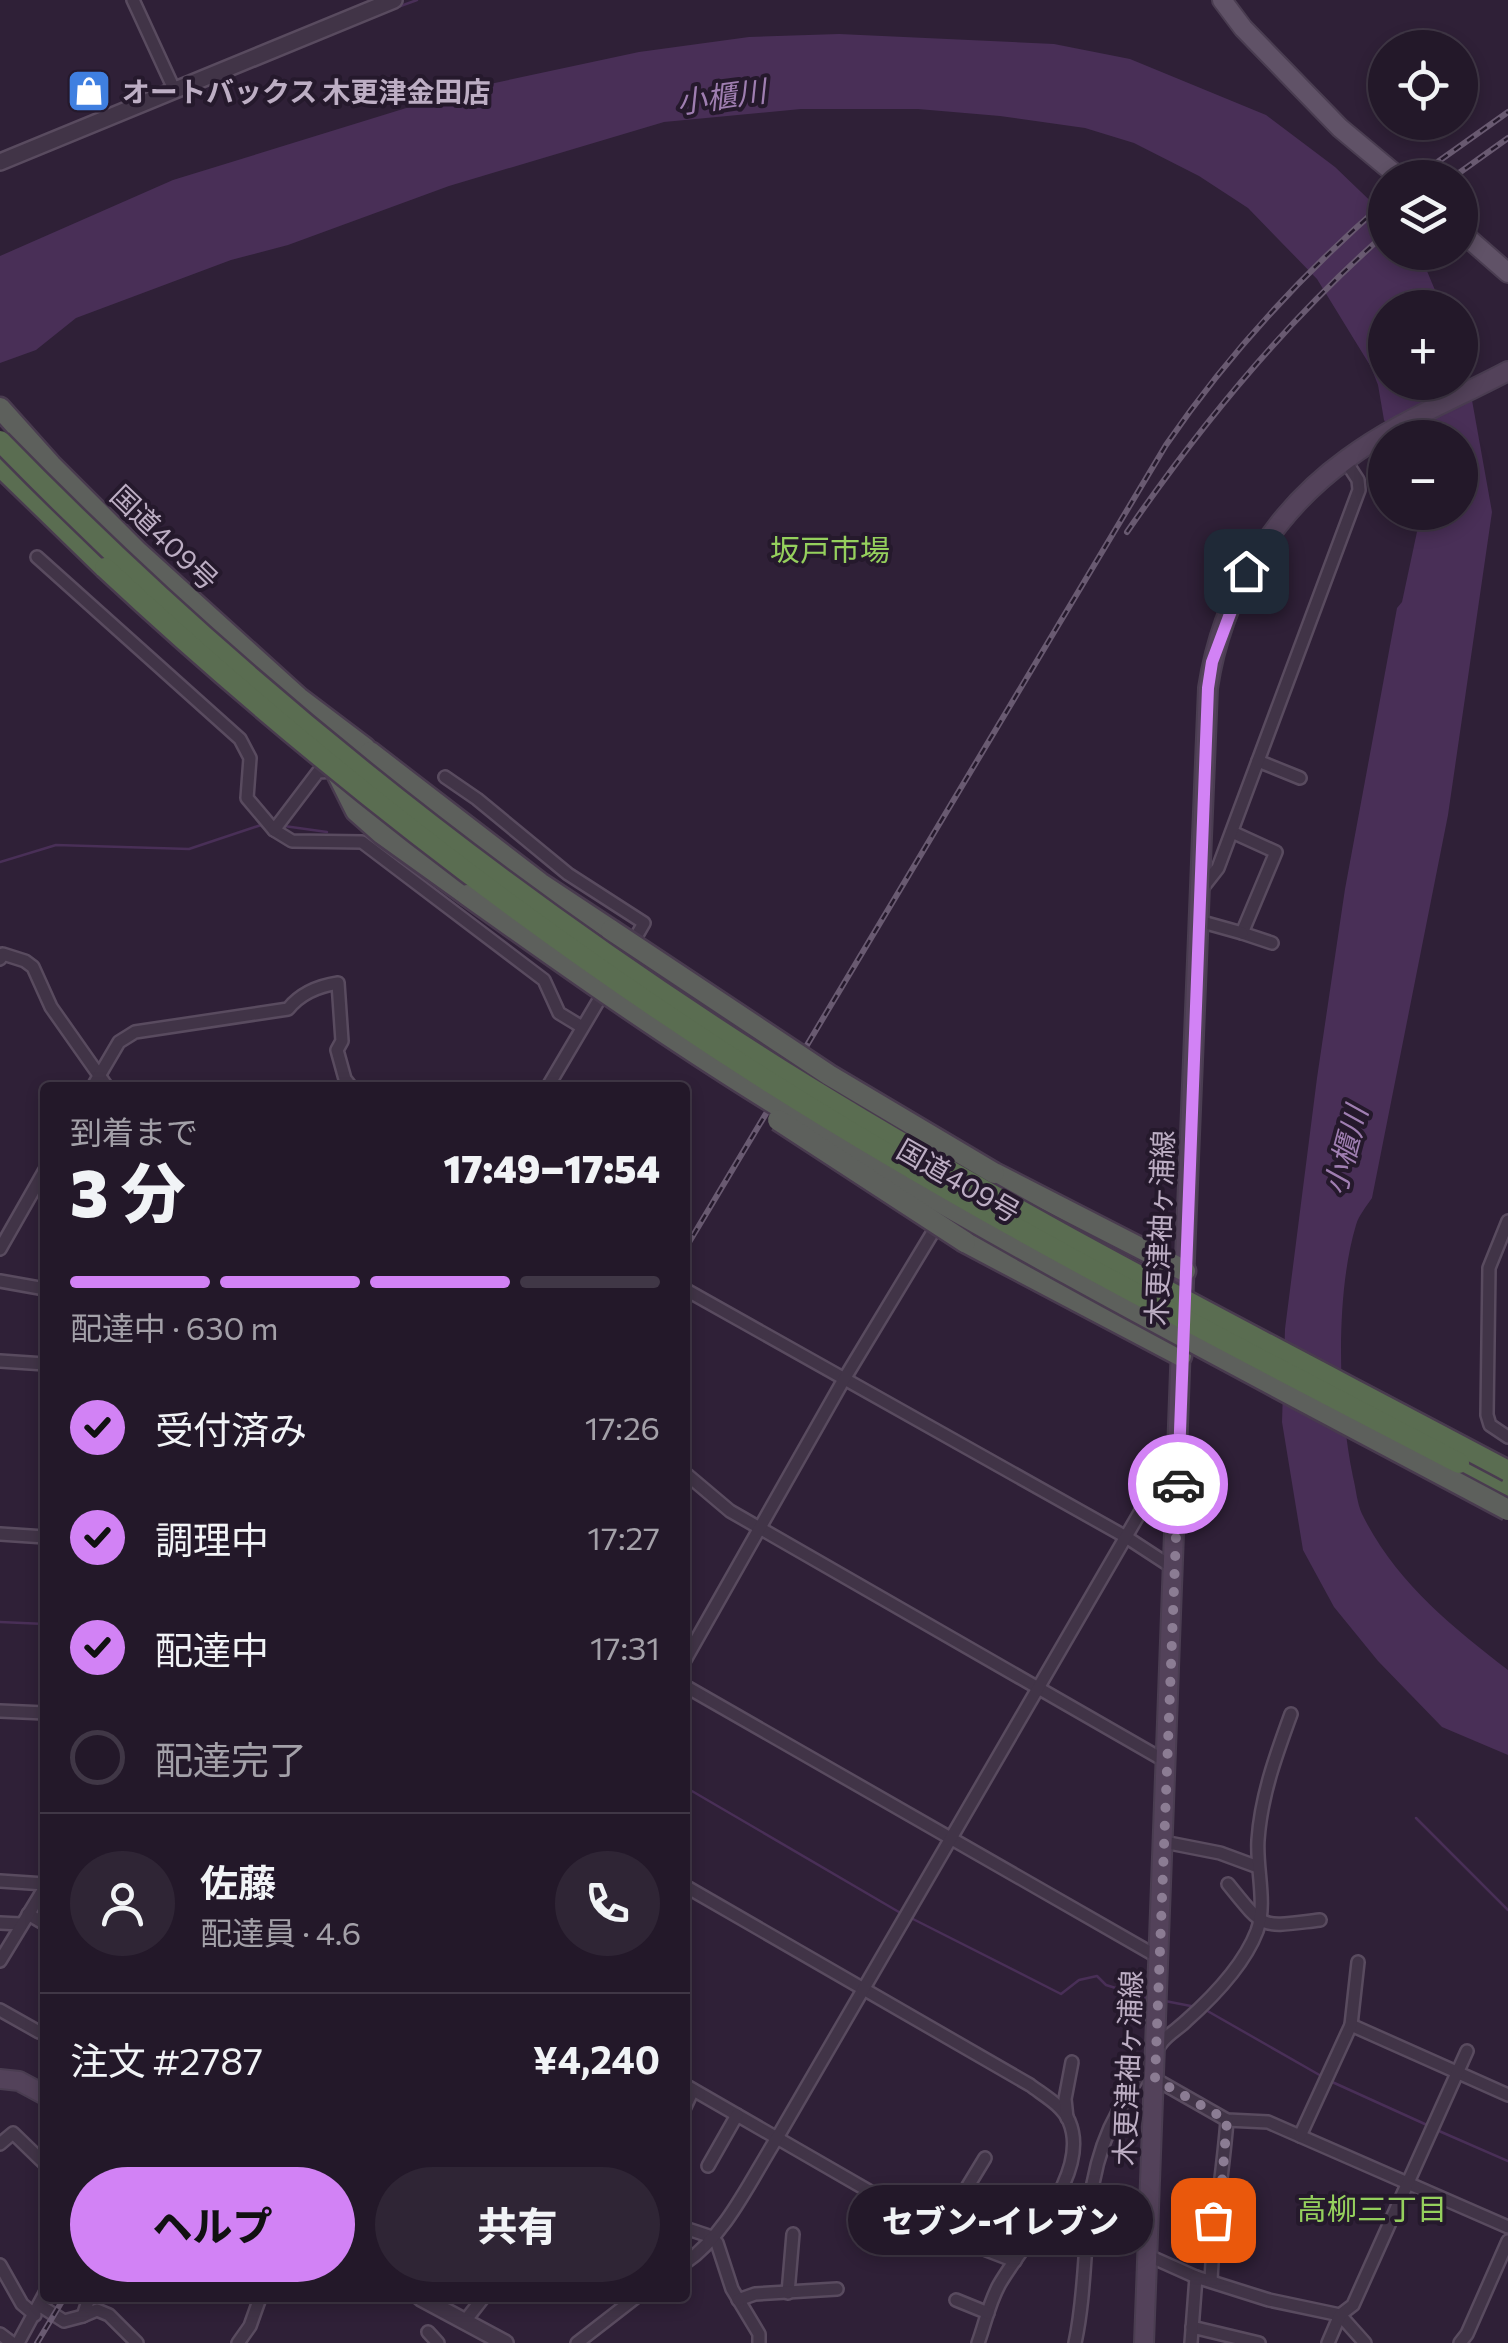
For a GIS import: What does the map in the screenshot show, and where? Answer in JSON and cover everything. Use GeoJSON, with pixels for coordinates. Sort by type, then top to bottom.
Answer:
{"type":"FeatureCollection","features":[{"type":"Feature","properties":{"kind":"highway","name":"国道409号"},"geometry":{"type":"LineString","coordinates":[[0,408],[138,552],[299,698],[365,748],[378,773],[387,827],[410,852]]}},
{"type":"Feature","properties":{"kind":"highway"},"geometry":{"type":"LineString","coordinates":[[0,441],[134,573],[267,691],[409,808],[596,947],[782,1070],[920,1153],[1162,1288],[1508,1471]]}},
{"type":"Feature","properties":{"kind":"highway"},"geometry":{"type":"LineString","coordinates":[[0,466],[166,625],[331,768],[487,888],[666,1014],[774,1084],[1036,1239],[1508,1490]]}},
{"type":"Feature","properties":{"kind":"highway","name":"国道409号"},"geometry":{"type":"LineString","coordinates":[[299,698],[314,718],[356,811],[382,834],[578,974],[768,1099],[933,1197],[1099,1291],[1508,1510]]}},
{"type":"Feature","properties":{"kind":"highway"},"geometry":{"type":"LineString","coordinates":[[365,748],[540,883],[829,1074],[994,1172],[1185,1271]]}},
{"type":"Feature","properties":{"kind":"highway"},"geometry":{"type":"LineString","coordinates":[[578,974],[646,1033],[965,1242],[1181,1356]]}},
{"type":"Feature","properties":{"kind":"main road"},"geometry":{"type":"LineString","coordinates":[[1222,0],[1243,28],[1340,128],[1378,160]]}},
{"type":"Feature","properties":{"kind":"main road"},"geometry":{"type":"LineString","coordinates":[[1478,246],[1508,272]]}},
{"type":"Feature","properties":{"kind":"main road","name":"木更津袖ヶ浦線"},"geometry":{"type":"LineString","coordinates":[[1144,2343],[1212,662],[1235,596],[1258,550],[1280,521],[1345,460],[1508,371]]}},
{"type":"Feature","properties":{"kind":"main road"},"geometry":{"type":"LineString","coordinates":[[0,2078],[19,2081],[40,2092]]}},
{"type":"Feature","properties":{"kind":"street"},"geometry":{"type":"LineString","coordinates":[[133,0],[174,89]]}},
{"type":"Feature","properties":{"kind":"street"},"geometry":{"type":"LineString","coordinates":[[0,162],[394,0]]}},
{"type":"Feature","properties":{"kind":"street"},"geometry":{"type":"LineString","coordinates":[[1200,891],[1218,868],[1360,490],[1345,460]]}},
{"type":"Feature","properties":{"kind":"street"},"geometry":{"type":"LineString","coordinates":[[38,557],[240,739],[250,758],[247,798],[274,830],[292,841],[362,842],[544,980],[560,1013],[582,1027]]}},
{"type":"Feature","properties":{"kind":"street"},"geometry":{"type":"LineString","coordinates":[[1258,760],[1300,778]]}},
{"type":"Feature","properties":{"kind":"street"},"geometry":{"type":"LineString","coordinates":[[274,830],[318,772],[336,771]]}},
{"type":"Feature","properties":{"kind":"street"},"geometry":{"type":"LineString","coordinates":[[445,777],[477,798],[568,874],[644,923],[550,1082]]}},
{"type":"Feature","properties":{"kind":"street"},"geometry":{"type":"LineString","coordinates":[[1232,832],[1276,852],[1242,933]]}},
{"type":"Feature","properties":{"kind":"street"},"geometry":{"type":"LineString","coordinates":[[1199,922],[1272,944]]}},
{"type":"Feature","properties":{"kind":"street"},"geometry":{"type":"LineString","coordinates":[[0,959],[2,954],[32,967],[96,1082],[124,1036],[288,1010],[295,1000],[313,990],[338,983],[342,1041],[337,1050],[347,1082]]}},
{"type":"Feature","properties":{"kind":"street"},"geometry":{"type":"LineString","coordinates":[[0,1249],[40,1179]]}},
{"type":"Feature","properties":{"kind":"street"},"geometry":{"type":"LineString","coordinates":[[1508,1221],[1489,1268],[1487,1416],[1490,1426],[1508,1436]]}},
{"type":"Feature","properties":{"kind":"street"},"geometry":{"type":"LineString","coordinates":[[690,1651],[933,1232]]}},
{"type":"Feature","properties":{"kind":"street"},"geometry":{"type":"LineString","coordinates":[[0,1280],[40,1288]]}},
{"type":"Feature","properties":{"kind":"street"},"geometry":{"type":"LineString","coordinates":[[690,1292],[1126,1537],[1176,1569]]}},
{"type":"Feature","properties":{"kind":"street"},"geometry":{"type":"LineString","coordinates":[[0,1361],[40,1364]]}},
{"type":"Feature","properties":{"kind":"street"},"geometry":{"type":"LineString","coordinates":[[690,2258],[712,2238],[776,2138],[1160,1478],[1179,1452]]}},
{"type":"Feature","properties":{"kind":"street"},"geometry":{"type":"LineString","coordinates":[[690,1476],[730,1511],[760,1529],[1167,1762]]}},
{"type":"Feature","properties":{"kind":"street"},"geometry":{"type":"LineString","coordinates":[[0,1534],[40,1537]]}},
{"type":"Feature","properties":{"kind":"street"},"geometry":{"type":"LineString","coordinates":[[690,1689],[1158,1957]]}},
{"type":"Feature","properties":{"kind":"street"},"geometry":{"type":"LineString","coordinates":[[0,1711],[40,1713]]}},
{"type":"Feature","properties":{"kind":"street"},"geometry":{"type":"LineString","coordinates":[[1076,2343],[1086,2280],[1086,2220],[1099,2152],[1116,2114],[1166,2038],[1216,1991],[1252,1942],[1260,1920],[1258,1867],[1263,1801],[1291,1714]]}},
{"type":"Feature","properties":{"kind":"street"},"geometry":{"type":"LineString","coordinates":[[1164,1842],[1220,1853],[1258,1867]]}},
{"type":"Feature","properties":{"kind":"street"},"geometry":{"type":"LineString","coordinates":[[0,1881],[40,1885]]}},
{"type":"Feature","properties":{"kind":"street"},"geometry":{"type":"LineString","coordinates":[[1228,1884],[1246,1910],[1274,1926],[1320,1920]]}},
{"type":"Feature","properties":{"kind":"street"},"geometry":{"type":"LineString","coordinates":[[690,1889],[1030,2085],[1067,2118]]}},
{"type":"Feature","properties":{"kind":"street"},"geometry":{"type":"LineString","coordinates":[[0,1961],[40,1893]]}},
{"type":"Feature","properties":{"kind":"street"},"geometry":{"type":"LineString","coordinates":[[0,1922],[24,1919],[40,1923]]}},
{"type":"Feature","properties":{"kind":"street"},"geometry":{"type":"LineString","coordinates":[[1300,2136],[1351,2025],[1358,1962]]}},
{"type":"Feature","properties":{"kind":"street"},"geometry":{"type":"LineString","coordinates":[[0,2010],[38,2032]]}},
{"type":"Feature","properties":{"kind":"street"},"geometry":{"type":"LineString","coordinates":[[1351,2025],[1508,2095]]}},
{"type":"Feature","properties":{"kind":"street"},"geometry":{"type":"LineString","coordinates":[[1328,2343],[1340,2315],[1353,2305],[1467,2050]]}},
{"type":"Feature","properties":{"kind":"street"},"geometry":{"type":"LineString","coordinates":[[978,2343],[999,2286],[1068,2174],[1074,2142],[1066,2099],[1072,2062]]}},
{"type":"Feature","properties":{"kind":"street"},"geometry":{"type":"LineString","coordinates":[[1155,2079],[1227,2120],[1268,2122],[1508,2227]]}},
{"type":"Feature","properties":{"kind":"street"},"geometry":{"type":"LineString","coordinates":[[690,2089],[940,2232],[1015,2261]]}},
{"type":"Feature","properties":{"kind":"street"},"geometry":{"type":"LineString","coordinates":[[708,2166],[737,2115]]}},
{"type":"Feature","properties":{"kind":"street"},"geometry":{"type":"LineString","coordinates":[[1211,2280],[1213,2220],[1221,2194],[1227,2120]]}},
{"type":"Feature","properties":{"kind":"street"},"geometry":{"type":"LineString","coordinates":[[0,2144],[13,2133],[40,2159]]}},
{"type":"Feature","properties":{"kind":"street"},"geometry":{"type":"LineString","coordinates":[[1074,2142],[1099,2152]]}},
{"type":"Feature","properties":{"kind":"street"},"geometry":{"type":"LineString","coordinates":[[940,2232],[984,2158]]}},
{"type":"Feature","properties":{"kind":"street"},"geometry":{"type":"LineString","coordinates":[[690,2230],[712,2238],[738,2300],[758,2334],[758,2343]]}},
{"type":"Feature","properties":{"kind":"street"},"geometry":{"type":"LineString","coordinates":[[788,2293],[792,2234]]}},
{"type":"Feature","properties":{"kind":"street"},"geometry":{"type":"LineString","coordinates":[[1460,2343],[1508,2241]]}},
{"type":"Feature","properties":{"kind":"street"},"geometry":{"type":"LineString","coordinates":[[1149,2256],[1269,2300],[1340,2315],[1365,2343]]}},
{"type":"Feature","properties":{"kind":"street"},"geometry":{"type":"LineString","coordinates":[[0,2265],[22,2304],[40,2304],[64,2320],[97,2310],[109,2315],[137,2343]]}},
{"type":"Feature","properties":{"kind":"street"},"geometry":{"type":"LineString","coordinates":[[1192,2343],[1196,2276]]}},
{"type":"Feature","properties":{"kind":"street"},"geometry":{"type":"LineString","coordinates":[[738,2300],[755,2294],[837,2290]]}},
{"type":"Feature","properties":{"kind":"street"},"geometry":{"type":"LineString","coordinates":[[956,2300],[988,2313]]}},
{"type":"Feature","properties":{"kind":"street"},"geometry":{"type":"LineString","coordinates":[[83,2316],[88,2302]]}},
{"type":"Feature","properties":{"kind":"street"},"geometry":{"type":"LineString","coordinates":[[238,2343],[250,2326],[259,2302]]}},
{"type":"Feature","properties":{"kind":"street"},"geometry":{"type":"LineString","coordinates":[[428,2302],[505,2343]]}},
{"type":"Feature","properties":{"kind":"street"},"geometry":{"type":"LineString","coordinates":[[466,2322],[480,2302]]}},
{"type":"Feature","properties":{"kind":"street"},"geometry":{"type":"LineString","coordinates":[[578,2343],[630,2302]]}},
{"type":"Feature","properties":{"kind":"street"},"geometry":{"type":"LineString","coordinates":[[0,2334],[15,2343],[40,2304]]}},
{"type":"Feature","properties":{"kind":"street"},"geometry":{"type":"LineString","coordinates":[[1192,2328],[1260,2343]]}},
{"type":"Feature","properties":{"kind":"street"},"geometry":{"type":"LineString","coordinates":[[428,2332],[438,2343]]}},
{"type":"Feature","properties":{"kind":"water","name":"小櫃川"},"geometry":{"type":"Polygon","coordinates":[[[839,34],[1054,44],[1130,59],[1266,115],[1335,167],[1368,199],[1368,270],[1426,270],[1435,290],[1368,290],[1368,362],[1317,279],[1248,208],[1199,176],[1134,143],[1085,128],[1000,116],[918,109],[801,109],[664,122],[449,186],[76,318],[36,350],[0,363],[0,256],[173,180],[471,88],[639,52],[749,37],[839,34]]]}},
{"type":"Feature","properties":{"kind":"water"},"geometry":{"type":"Polygon","coordinates":[[[1381,400],[1472,400],[1476,420],[1384,420],[1381,400]]]}},
{"type":"Feature","properties":{"kind":"water","name":"小櫃川"},"geometry":{"type":"Polygon","coordinates":[[[1478,434],[1492,512],[1448,815],[1372,1198],[1357,1221],[1349,1253],[1341,1350],[1344,1417],[1362,1514],[1391,1560],[1426,1601],[1508,1670],[1508,1755],[1442,1727],[1378,1661],[1334,1607],[1303,1550],[1282,1422],[1285,1329],[1317,1078],[1345,889],[1397,608],[1402,602],[1417,530],[1478,530],[1478,434]]]}},
{"type":"Feature","properties":{"kind":"waterway"},"geometry":{"type":"LineString","coordinates":[[395,8],[417,0]]}},
{"type":"Feature","properties":{"kind":"waterway"},"geometry":{"type":"LineString","coordinates":[[0,862],[56,845],[189,849],[261,825]]}},
{"type":"Feature","properties":{"kind":"waterway"},"geometry":{"type":"LineString","coordinates":[[284,826],[327,832]]}},
{"type":"Feature","properties":{"kind":"waterway"},"geometry":{"type":"LineString","coordinates":[[0,1622],[40,1624]]}},
{"type":"Feature","properties":{"kind":"waterway"},"geometry":{"type":"LineString","coordinates":[[690,1790],[904,1915]]}},
{"type":"Feature","properties":{"kind":"waterway"},"geometry":{"type":"LineString","coordinates":[[1416,1818],[1508,1910]]}},
{"type":"Feature","properties":{"kind":"waterway"},"geometry":{"type":"LineString","coordinates":[[911,1918],[1061,1994],[1079,1980],[1097,1976],[1106,1985],[1148,1998]]}},
{"type":"Feature","properties":{"kind":"waterway"},"geometry":{"type":"LineString","coordinates":[[1165,2001],[1196,2007]]}},
{"type":"Feature","properties":{"kind":"waterway"},"geometry":{"type":"LineString","coordinates":[[1204,2009],[1323,2077]]}},
{"type":"Feature","properties":{"kind":"waterway"},"geometry":{"type":"LineString","coordinates":[[1330,2081],[1427,2125]]}},
{"type":"Feature","properties":{"kind":"waterway"},"geometry":{"type":"LineString","coordinates":[[1439,2131],[1508,2161]]}},
{"type":"Feature","properties":{"kind":"railway"},"geometry":{"type":"LineString","coordinates":[[1440,160],[1508,112]]}},
{"type":"Feature","properties":{"kind":"railway"},"geometry":{"type":"LineString","coordinates":[[1477,160],[1508,138]]}},
{"type":"Feature","properties":{"kind":"railway"},"geometry":{"type":"LineString","coordinates":[[690,1241],[1166,445],[1215,378],[1268,316],[1368,218]]}},
{"type":"Feature","properties":{"kind":"railway"},"geometry":{"type":"LineString","coordinates":[[1127,532],[1247,375],[1313,302],[1368,250]]}},
{"type":"Feature","properties":{"kind":"railway"},"geometry":{"type":"LineString","coordinates":[[37,2343],[62,2302]]}},
{"type":"Feature","properties":{"kind":"way so far"},"geometry":{"type":"LineString","coordinates":[[1178,1484],[1155,2079],[1227,2120],[1221,2194],[1213,2220]]}},
{"type":"Feature","properties":{"kind":"place","name":"オートバックス 木更津金田店"},"geometry":{"type":"Point","coordinates":[89,91]}},
{"type":"Feature","properties":{"kind":"place","name":"セブン-イレブン"},"geometry":{"type":"Point","coordinates":[1213,2220]}},
{"type":"Feature","properties":{"kind":"district","name":"坂戸市場"},"geometry":{"type":"Point","coordinates":[830,548]}},
{"type":"Feature","properties":{"kind":"district","name":"高柳三丁目"},"geometry":{"type":"Point","coordinates":[1372,2207]}},
{"type":"Feature","properties":{"kind":"route"},"geometry":{"type":"LineString","coordinates":[[1178,1484],[1208,688],[1212,662],[1246,571]]}}]}
